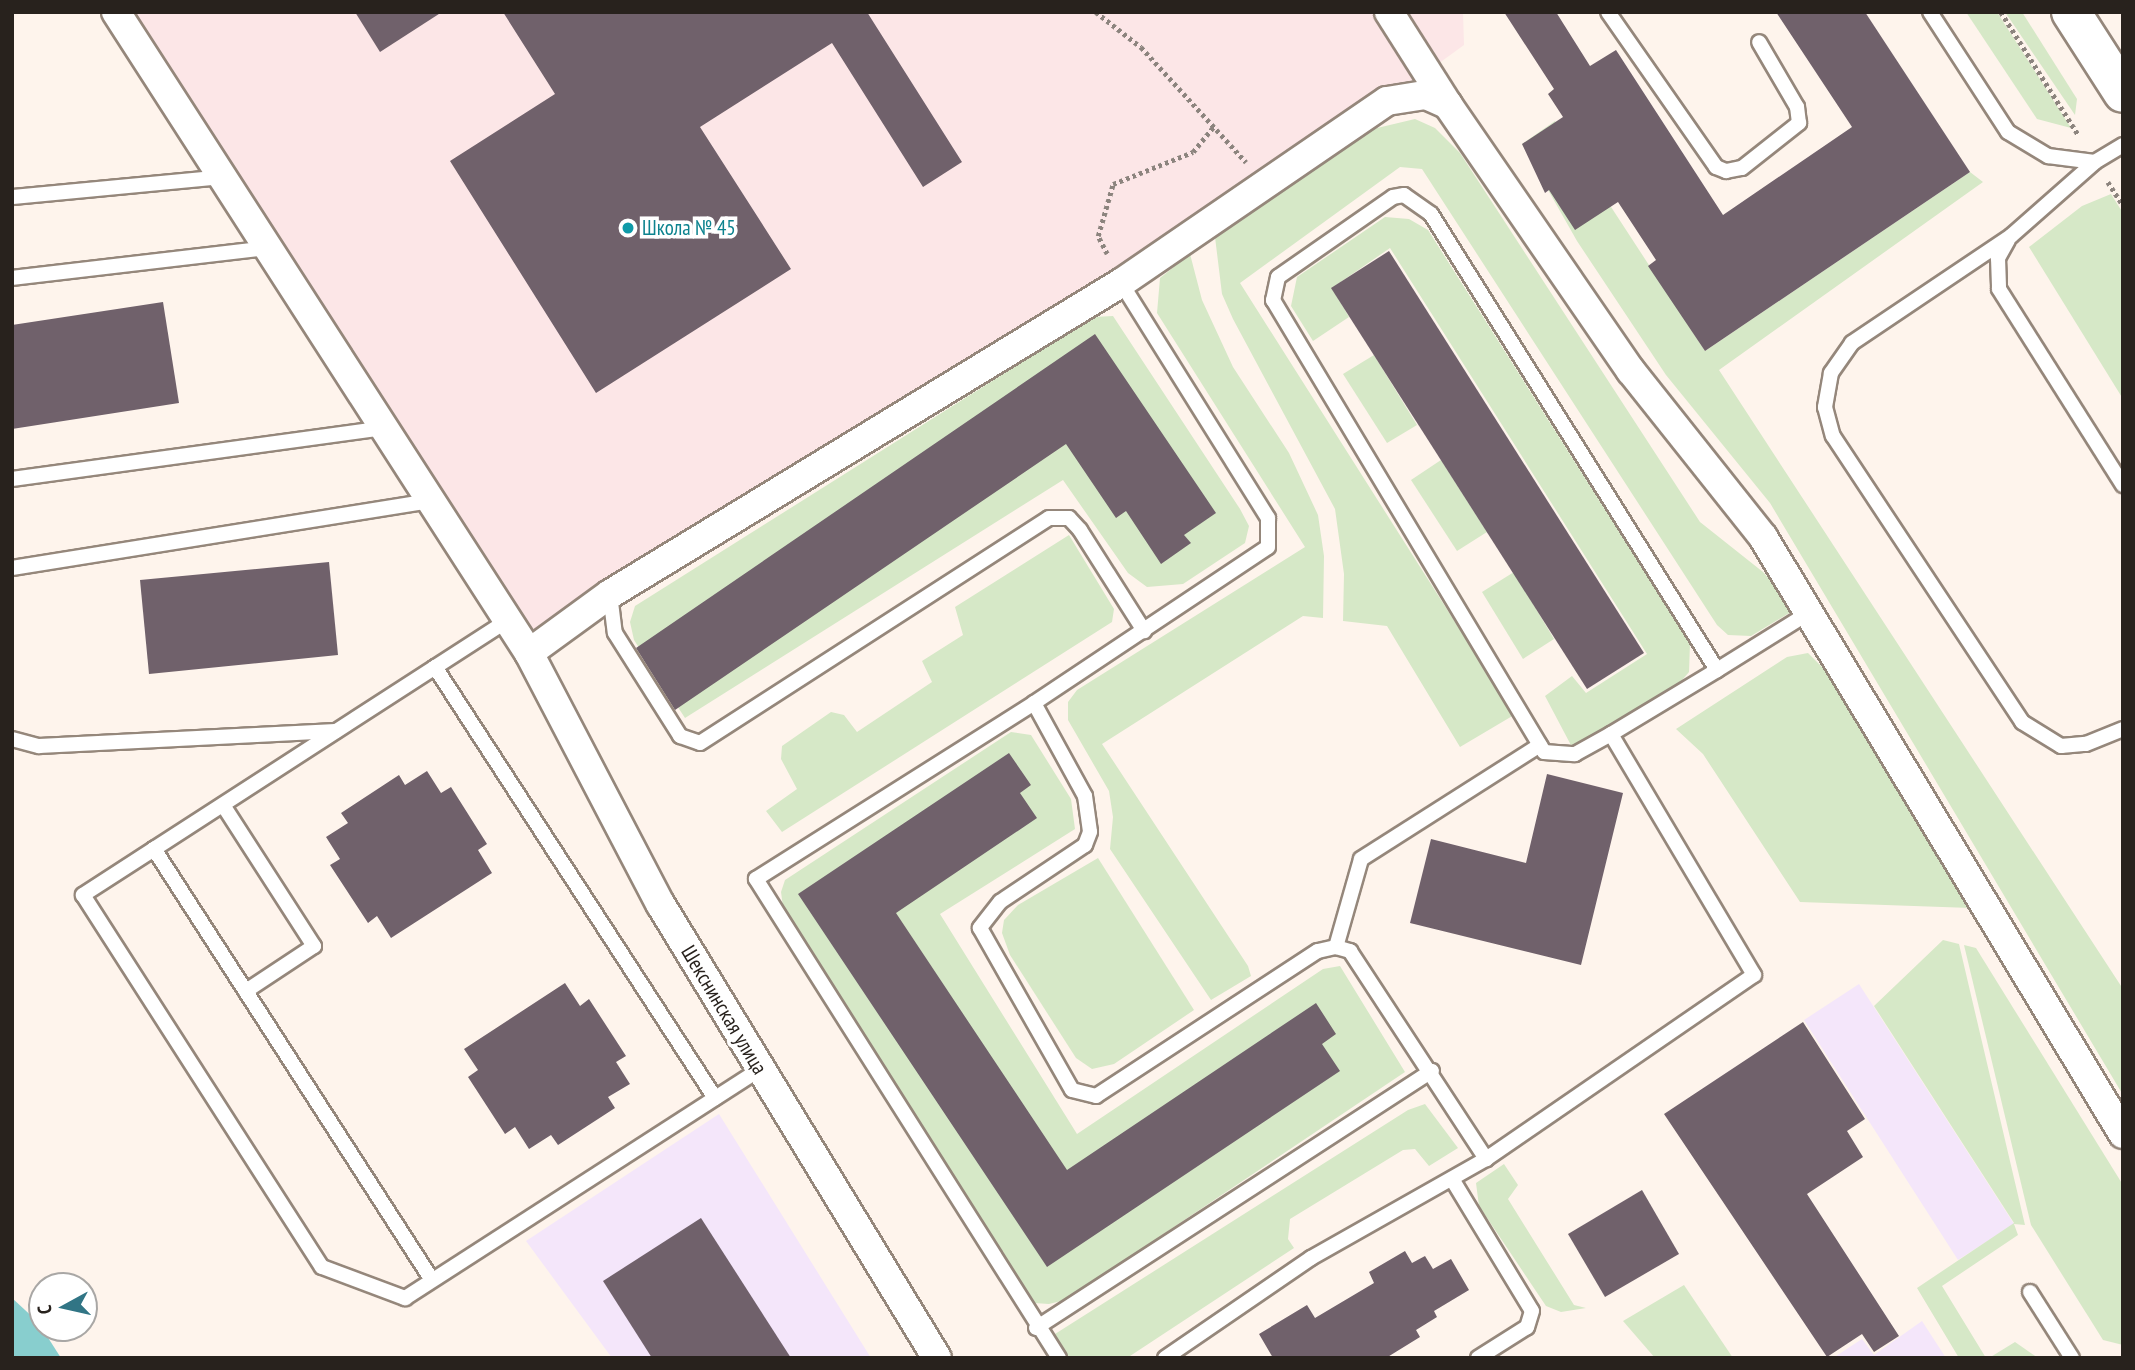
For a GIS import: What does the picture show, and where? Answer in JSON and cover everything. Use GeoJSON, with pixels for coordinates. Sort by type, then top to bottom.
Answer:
{"type":"FeatureCollection","features":[{"type":"Feature","properties":{"kind":"highway"},"geometry":{"type":"LineString","coordinates":[[2071,12],[2123,93]]}},
{"type":"Feature","properties":{"kind":"street","name":"Шекснинская улица"},"geometry":{"type":"LineString","coordinates":[[116,12],[509,620],[529,653],[598,791],[759,1070],[937,1358]]}},
{"type":"Feature","properties":{"kind":"street"},"geometry":{"type":"LineString","coordinates":[[1389,12],[1448,105],[1631,371],[1763,537],[2123,1134]]}},
{"type":"Feature","properties":{"kind":"street"},"geometry":{"type":"LineString","coordinates":[[529,653],[610,594],[1121,283],[1387,101],[1412,94],[1448,105]]}},
{"type":"Feature","properties":{"kind":"lane"},"geometry":{"type":"LineString","coordinates":[[1608,12],[1716,167],[1726,171],[1742,168],[1799,123],[1797,107],[1759,42]]}},
{"type":"Feature","properties":{"kind":"lane"},"geometry":{"type":"LineString","coordinates":[[1930,12],[2008,132],[2048,156],[2095,162]]}},
{"type":"Feature","properties":{"kind":"lane"},"geometry":{"type":"LineString","coordinates":[[2123,145],[2095,162],[2011,236],[1852,343],[1831,373],[1825,407],[1833,436],[2022,722],[2061,746],[2086,744],[2123,729]]}},
{"type":"Feature","properties":{"kind":"lane"},"geometry":{"type":"LineString","coordinates":[[12,197],[223,177]]}},
{"type":"Feature","properties":{"kind":"lane"},"geometry":{"type":"LineString","coordinates":[[1717,670],[1431,214],[1404,195],[1393,197],[1278,277],[1273,300],[1544,752],[1575,754],[1717,670],[1810,612]]}},
{"type":"Feature","properties":{"kind":"lane"},"geometry":{"type":"LineString","coordinates":[[2011,236],[1998,258],[2000,289],[2123,485]]}},
{"type":"Feature","properties":{"kind":"lane"},"geometry":{"type":"LineString","coordinates":[[12,278],[268,248]]}},
{"type":"Feature","properties":{"kind":"lane"},"geometry":{"type":"LineString","coordinates":[[1059,1358],[1036,1328],[756,879],[1034,703],[1260,554],[1270,535],[1268,518],[1121,283]]}},
{"type":"Feature","properties":{"kind":"lane"},"geometry":{"type":"LineString","coordinates":[[12,479],[384,428]]}},
{"type":"Feature","properties":{"kind":"lane"},"geometry":{"type":"LineString","coordinates":[[12,568],[432,501]]}},
{"type":"Feature","properties":{"kind":"lane"},"geometry":{"type":"LineString","coordinates":[[610,594],[615,633],[680,737],[701,743],[1049,518],[1069,518],[1080,530],[1144,631]]}},
{"type":"Feature","properties":{"kind":"lane"},"geometry":{"type":"LineString","coordinates":[[509,620],[83,895],[322,1267],[405,1298],[759,1070]]}},
{"type":"Feature","properties":{"kind":"lane"},"geometry":{"type":"LineString","coordinates":[[435,667],[715,1098]]}},
{"type":"Feature","properties":{"kind":"lane"},"geometry":{"type":"LineString","coordinates":[[1034,703],[1085,796],[1090,832],[1085,845],[1000,902],[980,929],[1072,1090],[1096,1096],[1318,951],[1336,947],[1350,951],[1432,1071],[1486,1159]]}},
{"type":"Feature","properties":{"kind":"lane"},"geometry":{"type":"LineString","coordinates":[[12,739],[39,746],[337,731]]}},
{"type":"Feature","properties":{"kind":"lane"},"geometry":{"type":"LineString","coordinates":[[1165,1358],[1311,1258],[1486,1159],[1754,975],[1611,734]]}},
{"type":"Feature","properties":{"kind":"lane"},"geometry":{"type":"LineString","coordinates":[[1336,947],[1362,859],[1540,745]]}},
{"type":"Feature","properties":{"kind":"lane"},"geometry":{"type":"LineString","coordinates":[[223,804],[314,946],[246,991]]}},
{"type":"Feature","properties":{"kind":"lane"},"geometry":{"type":"LineString","coordinates":[[154,849],[432,1280]]}},
{"type":"Feature","properties":{"kind":"lane"},"geometry":{"type":"LineString","coordinates":[[1036,1328],[1432,1071]]}},
{"type":"Feature","properties":{"kind":"lane"},"geometry":{"type":"LineString","coordinates":[[1452,1179],[1532,1311],[1527,1327],[1482,1357]]}},
{"type":"Feature","properties":{"kind":"lane"},"geometry":{"type":"LineString","coordinates":[[2030,1292],[2072,1358]]}},
{"type":"Feature","properties":{"kind":"path"},"geometry":{"type":"LineString","coordinates":[[1096,12],[1141,47],[1215,125],[1265,184]]}},
{"type":"Feature","properties":{"kind":"path"},"geometry":{"type":"LineString","coordinates":[[2001,12],[2123,205]]}},
{"type":"Feature","properties":{"kind":"path"},"geometry":{"type":"LineString","coordinates":[[1121,283],[1098,236],[1113,184],[1193,152],[1215,125]]}},
{"type":"Feature","properties":{"kind":"shaded area"},"geometry":{"type":"Polygon","coordinates":[[[122,12],[1463,12],[1464,45],[1387,101],[529,653],[122,12]]]}},
{"type":"Feature","properties":{"kind":"shaded area"},"geometry":{"type":"Polygon","coordinates":[[[1859,984],[2014,1224],[1958,1260],[1804,1020],[1859,984]]]}},
{"type":"Feature","properties":{"kind":"shaded area"},"geometry":{"type":"Polygon","coordinates":[[[719,1114],[871,1358],[612,1358],[526,1241],[719,1114]]]}},
{"type":"Feature","properties":{"kind":"shaded area"},"geometry":{"type":"Polygon","coordinates":[[[1922,1321],[1946,1358],[1833,1358],[1862,1339],[1874,1355],[1922,1321]]]}},
{"type":"Feature","properties":{"kind":"green space"},"geometry":{"type":"Polygon","coordinates":[[[1966,12],[1997,12],[2071,128],[2037,119],[1966,12]]]}},
{"type":"Feature","properties":{"kind":"green space"},"geometry":{"type":"Polygon","coordinates":[[[2005,12],[2022,12],[2077,99],[2075,115],[2005,12]]]}},
{"type":"Feature","properties":{"kind":"green space"},"geometry":{"type":"Polygon","coordinates":[[[1415,119],[1435,128],[1460,153],[1700,522],[1763,572],[1796,609],[1751,636],[1728,635],[1717,625],[1422,169],[1400,167],[1240,283],[1514,715],[1460,747],[1387,626],[1343,621],[1344,574],[1335,509],[1233,319],[1222,294],[1215,237],[1373,129],[1415,119]]]}},
{"type":"Feature","properties":{"kind":"green space"},"geometry":{"type":"Polygon","coordinates":[[[1555,121],[1705,351],[1970,172],[1983,182],[1719,370],[2123,989],[2123,1095],[1770,503],[1666,375],[1577,241],[1522,144],[1555,121]]]}},
{"type":"Feature","properties":{"kind":"green space"},"geometry":{"type":"Polygon","coordinates":[[[2111,194],[2123,213],[2123,399],[2029,247],[2082,206],[2111,194]]]}},
{"type":"Feature","properties":{"kind":"green space"},"geometry":{"type":"Polygon","coordinates":[[[1385,217],[1409,219],[1428,230],[1690,644],[1689,672],[1677,686],[1573,749],[1545,696],[1572,676],[1586,693],[1647,654],[1390,248],[1332,288],[1349,317],[1313,341],[1291,306],[1297,277],[1385,217]]]}},
{"type":"Feature","properties":{"kind":"green space"},"geometry":{"type":"Polygon","coordinates":[[[1190,254],[1202,300],[1233,367],[1289,453],[1318,515],[1324,556],[1323,618],[1303,616],[1102,744],[1248,966],[1251,976],[1211,1000],[1110,849],[1113,817],[1109,791],[1068,720],[1068,702],[1077,690],[1305,547],[1157,313],[1160,278],[1190,254]]]}},
{"type":"Feature","properties":{"kind":"green space"},"geometry":{"type":"Polygon","coordinates":[[[1113,316],[1240,509],[1249,526],[1245,543],[1183,584],[1147,587],[1128,573],[1063,480],[685,718],[634,640],[630,622],[635,606],[1094,317],[1113,316]]]}},
{"type":"Feature","properties":{"kind":"green space"},"geometry":{"type":"Polygon","coordinates":[[[1374,355],[1417,425],[1387,443],[1343,374],[1374,355]]]}},
{"type":"Feature","properties":{"kind":"green space"},"geometry":{"type":"Polygon","coordinates":[[[1441,460],[1487,532],[1457,551],[1411,480],[1441,460]]]}},
{"type":"Feature","properties":{"kind":"green space"},"geometry":{"type":"Polygon","coordinates":[[[1069,535],[1114,609],[1112,622],[782,832],[766,811],[797,789],[781,759],[782,746],[831,712],[844,715],[857,732],[932,682],[922,661],[963,635],[955,607],[1069,535]]]}},
{"type":"Feature","properties":{"kind":"green space"},"geometry":{"type":"Polygon","coordinates":[[[1514,572],[1554,639],[1523,659],[1482,592],[1514,572]]]}},
{"type":"Feature","properties":{"kind":"green space"},"geometry":{"type":"Polygon","coordinates":[[[1808,653],[1824,669],[1971,908],[1800,902],[1703,754],[1676,729],[1787,657],[1808,653]]]}},
{"type":"Feature","properties":{"kind":"green space"},"geometry":{"type":"Polygon","coordinates":[[[1011,732],[1031,735],[1071,799],[1075,829],[940,914],[1077,1134],[1323,969],[1340,966],[1405,1072],[1065,1300],[1049,1304],[1034,1303],[1010,1277],[783,907],[781,892],[785,880],[1011,732]]]}},
{"type":"Feature","properties":{"kind":"green space"},"geometry":{"type":"Polygon","coordinates":[[[1098,858],[1194,1010],[1114,1064],[1092,1069],[1076,1058],[1010,955],[1002,933],[1004,920],[1018,905],[1098,858]]]}},
{"type":"Feature","properties":{"kind":"green space"},"geometry":{"type":"Polygon","coordinates":[[[1943,940],[1959,944],[2025,1225],[2014,1224],[2018,1235],[1942,1286],[1986,1358],[1959,1358],[1917,1288],[2014,1223],[1874,1006],[1943,940]]]}},
{"type":"Feature","properties":{"kind":"green space"},"geometry":{"type":"Polygon","coordinates":[[[1964,945],[1976,948],[2123,1185],[2123,1345],[2103,1340],[2031,1225],[1964,945]]]}},
{"type":"Feature","properties":{"kind":"green space"},"geometry":{"type":"Polygon","coordinates":[[[1425,1104],[1458,1148],[1429,1166],[1415,1149],[1403,1150],[1290,1219],[1288,1239],[1294,1248],[1127,1358],[1068,1358],[1055,1334],[1408,1110],[1425,1104]]]}},
{"type":"Feature","properties":{"kind":"green space"},"geometry":{"type":"Polygon","coordinates":[[[1504,1164],[1518,1185],[1508,1199],[1574,1305],[1586,1308],[1561,1312],[1546,1306],[1479,1206],[1476,1183],[1504,1164]]]}},
{"type":"Feature","properties":{"kind":"green space"},"geometry":{"type":"Polygon","coordinates":[[[1684,1285],[1733,1358],[1655,1358],[1623,1321],[1684,1285]]]}},
{"type":"Feature","properties":{"kind":"green space"},"geometry":{"type":"Polygon","coordinates":[[[2015,1342],[2038,1358],[1989,1358],[2015,1342]]]}},
{"type":"Feature","properties":{"kind":"water"},"geometry":{"type":"Polygon","coordinates":[[[12,1298],[28,1313],[28,1342],[51,1342],[61,1358],[12,1358],[12,1298]]]}},
{"type":"Feature","properties":{"kind":"building"},"geometry":{"type":"Polygon","coordinates":[[[355,12],[442,12],[380,52],[355,12]]]}},
{"type":"Feature","properties":{"kind":"building","name":"Школа № 45"},"geometry":{"type":"Polygon","coordinates":[[[503,12],[867,12],[962,162],[923,187],[832,43],[700,127],[791,269],[596,393],[450,161],[555,94],[503,12]]]}},
{"type":"Feature","properties":{"kind":"building"},"geometry":{"type":"Polygon","coordinates":[[[1504,12],[1556,12],[1590,66],[1616,50],[1723,215],[1852,127],[1776,12],[1865,12],[1970,172],[1705,351],[1648,266],[1656,260],[1618,202],[1575,230],[1549,190],[1545,193],[1522,144],[1563,117],[1548,94],[1554,89],[1504,12]]]}},
{"type":"Feature","properties":{"kind":"building"},"geometry":{"type":"Polygon","coordinates":[[[1389,251],[1644,653],[1587,689],[1331,288],[1389,251]]]}},
{"type":"Feature","properties":{"kind":"building"},"geometry":{"type":"Polygon","coordinates":[[[163,302],[179,403],[12,429],[12,325],[163,302]]]}},
{"type":"Feature","properties":{"kind":"building"},"geometry":{"type":"Polygon","coordinates":[[[1095,334],[1216,513],[1184,535],[1191,543],[1161,564],[1126,511],[1116,518],[1066,444],[675,710],[636,648],[1095,334]]]}},
{"type":"Feature","properties":{"kind":"building"},"geometry":{"type":"Polygon","coordinates":[[[329,562],[338,655],[149,674],[140,580],[329,562]]]}},
{"type":"Feature","properties":{"kind":"building"},"geometry":{"type":"Polygon","coordinates":[[[1009,753],[1031,785],[1020,793],[1037,818],[896,913],[1067,1170],[1316,1003],[1336,1034],[1322,1044],[1340,1071],[1047,1267],[798,894],[1009,753]]]}},
{"type":"Feature","properties":{"kind":"building"},"geometry":{"type":"Polygon","coordinates":[[[427,771],[441,793],[451,787],[487,844],[478,850],[492,873],[391,938],[377,916],[368,923],[330,865],[340,859],[326,837],[348,823],[341,813],[399,775],[405,785],[427,771]]]}},
{"type":"Feature","properties":{"kind":"building"},"geometry":{"type":"Polygon","coordinates":[[[1547,774],[1623,793],[1581,965],[1410,923],[1431,839],[1526,863],[1547,774]]]}},
{"type":"Feature","properties":{"kind":"building"},"geometry":{"type":"Polygon","coordinates":[[[565,983],[580,1006],[589,999],[626,1056],[616,1062],[630,1084],[608,1097],[615,1108],[558,1145],[551,1135],[529,1149],[515,1127],[505,1134],[468,1077],[478,1070],[464,1049],[565,983]]]}},
{"type":"Feature","properties":{"kind":"building"},"geometry":{"type":"Polygon","coordinates":[[[1803,1022],[1865,1119],[1847,1131],[1863,1157],[1807,1194],[1899,1336],[1874,1352],[1862,1334],[1827,1357],[1664,1114],[1803,1022]]]}},
{"type":"Feature","properties":{"kind":"building"},"geometry":{"type":"Polygon","coordinates":[[[1642,1190],[1679,1254],[1605,1297],[1568,1234],[1642,1190]]]}},
{"type":"Feature","properties":{"kind":"building"},"geometry":{"type":"Polygon","coordinates":[[[701,1218],[791,1358],[652,1358],[603,1281],[701,1218]]]}},
{"type":"Feature","properties":{"kind":"building"},"geometry":{"type":"Polygon","coordinates":[[[1405,1251],[1412,1263],[1425,1256],[1433,1269],[1451,1259],[1469,1290],[1434,1311],[1437,1317],[1416,1330],[1420,1337],[1386,1358],[1273,1358],[1259,1334],[1307,1305],[1315,1318],[1374,1283],[1369,1272],[1405,1251]]]}},
{"type":"Feature","properties":{"kind":"place","name":"Школа № 45"},"geometry":{"type":"Point","coordinates":[628,228]}}]}
